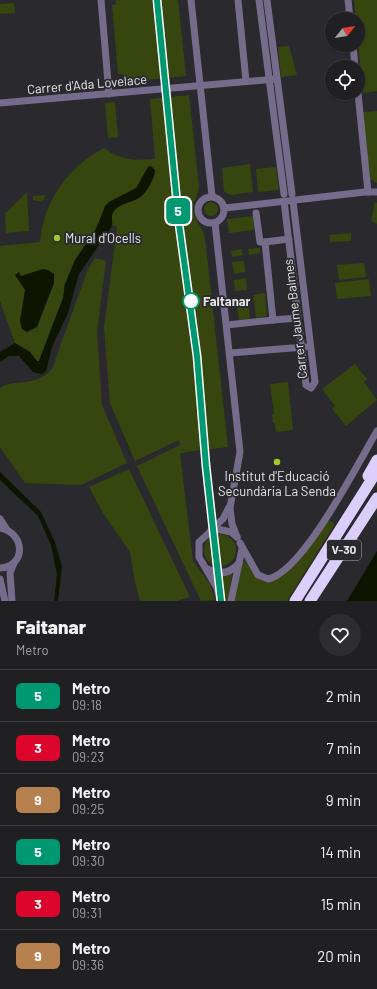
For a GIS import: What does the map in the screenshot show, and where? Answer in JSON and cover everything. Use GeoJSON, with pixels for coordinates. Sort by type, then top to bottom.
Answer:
{"type":"FeatureCollection","features":[{"type":"Feature","properties":{"kind":"highway"},"geometry":{"type":"LineString","coordinates":[[329,544],[377,460]]}},
{"type":"Feature","properties":{"kind":"highway"},"geometry":{"type":"LineString","coordinates":[[329,544],[377,471]]}},
{"type":"Feature","properties":{"kind":"highway","name":"V-30"},"geometry":{"type":"LineString","coordinates":[[310,601],[377,498]]}},
{"type":"Feature","properties":{"kind":"highway","name":"V-30"},"geometry":{"type":"LineString","coordinates":[[295,601],[329,544]]}},
{"type":"Feature","properties":{"kind":"street"},"geometry":{"type":"LineString","coordinates":[[101,0],[109,94]]}},
{"type":"Feature","properties":{"kind":"street"},"geometry":{"type":"LineString","coordinates":[[191,0],[212,196]]}},
{"type":"Feature","properties":{"kind":"street"},"geometry":{"type":"LineString","coordinates":[[238,0],[246,81]]}},
{"type":"Feature","properties":{"kind":"street","name":"Carrer Jaume Balmes"},"geometry":{"type":"LineString","coordinates":[[260,0],[268,80],[284,198],[306,384],[311,388],[315,382],[311,346],[267,0]]}},
{"type":"Feature","properties":{"kind":"street"},"geometry":{"type":"LineString","coordinates":[[348,0],[349,12]]}},
{"type":"Feature","properties":{"kind":"street","name":"Carrer d'Ada Lovelace"},"geometry":{"type":"LineString","coordinates":[[0,103],[276,79]]}},
{"type":"Feature","properties":{"kind":"street"},"geometry":{"type":"LineString","coordinates":[[359,100],[368,192]]}},
{"type":"Feature","properties":{"kind":"street"},"geometry":{"type":"LineString","coordinates":[[224,208],[292,197],[377,192]]}},
{"type":"Feature","properties":{"kind":"street"},"geometry":{"type":"LineString","coordinates":[[212,196],[222,201],[224,208],[223,216],[215,223],[206,222],[199,216],[198,212],[200,202],[203,199],[212,196]]}},
{"type":"Feature","properties":{"kind":"street"},"geometry":{"type":"LineString","coordinates":[[256,213],[260,242],[289,239]]}},
{"type":"Feature","properties":{"kind":"street"},"geometry":{"type":"LineString","coordinates":[[215,223],[240,452],[231,501],[232,524],[242,556],[239,563],[231,601]]}},
{"type":"Feature","properties":{"kind":"street"},"geometry":{"type":"LineString","coordinates":[[265,242],[274,320]]}},
{"type":"Feature","properties":{"kind":"street"},"geometry":{"type":"LineString","coordinates":[[226,325],[298,318]]}},
{"type":"Feature","properties":{"kind":"street"},"geometry":{"type":"LineString","coordinates":[[230,353],[311,346]]}},
{"type":"Feature","properties":{"kind":"street"},"geometry":{"type":"LineString","coordinates":[[210,532],[224,530],[238,540],[258,575],[268,579],[278,576],[312,540],[377,431]]}},
{"type":"Feature","properties":{"kind":"street"},"geometry":{"type":"LineString","coordinates":[[220,601],[217,588],[199,557],[198,550],[200,542],[223,519],[231,501]]}},
{"type":"Feature","properties":{"kind":"street"},"geometry":{"type":"LineString","coordinates":[[0,519],[4,529],[13,533],[19,545],[18,557],[14,562],[9,566],[0,568]]}},
{"type":"Feature","properties":{"kind":"street"},"geometry":{"type":"LineString","coordinates":[[12,601],[10,573],[14,562]]}},
{"type":"Feature","properties":{"kind":"street"},"geometry":{"type":"LineString","coordinates":[[207,569],[221,573],[228,572],[239,563]]}},
{"type":"Feature","properties":{"kind":"street"},"geometry":{"type":"LineString","coordinates":[[0,579],[4,600]]}},
{"type":"Feature","properties":{"kind":"green space"},"geometry":{"type":"Polygon","coordinates":[[[116,0],[178,0],[186,76],[124,82],[123,74],[118,74],[112,5],[116,4],[116,0]]]}},
{"type":"Feature","properties":{"kind":"green space"},"geometry":{"type":"Polygon","coordinates":[[[354,0],[377,0],[377,91],[365,93],[365,60],[360,60],[359,52],[365,52],[365,12],[355,12],[354,0]]]}},
{"type":"Feature","properties":{"kind":"green space"},"geometry":{"type":"Polygon","coordinates":[[[14,3],[15,13],[0,14],[0,4],[14,3]]]}},
{"type":"Feature","properties":{"kind":"green space"},"geometry":{"type":"Polygon","coordinates":[[[289,46],[297,75],[281,77],[278,47],[289,46]]]}},
{"type":"Feature","properties":{"kind":"green space"},"geometry":{"type":"Polygon","coordinates":[[[189,95],[199,186],[193,205],[193,212],[205,238],[228,447],[180,454],[193,561],[210,584],[215,600],[201,601],[137,466],[180,445],[179,440],[135,461],[110,403],[104,328],[117,226],[98,223],[96,229],[75,260],[65,284],[63,298],[39,361],[37,362],[30,352],[15,343],[0,301],[0,246],[40,242],[46,213],[60,187],[79,165],[104,148],[116,155],[128,159],[155,159],[150,99],[189,95]]]}},
{"type":"Feature","properties":{"kind":"green space"},"geometry":{"type":"Polygon","coordinates":[[[115,102],[118,137],[108,138],[105,103],[115,102]]]}},
{"type":"Feature","properties":{"kind":"green space"},"geometry":{"type":"Polygon","coordinates":[[[377,111],[377,183],[370,179],[363,112],[377,111]]]}},
{"type":"Feature","properties":{"kind":"green space"},"geometry":{"type":"Polygon","coordinates":[[[250,164],[253,192],[230,195],[224,191],[222,168],[250,164]]]}},
{"type":"Feature","properties":{"kind":"green space"},"geometry":{"type":"Polygon","coordinates":[[[276,167],[279,190],[258,192],[256,169],[276,167]]]}},
{"type":"Feature","properties":{"kind":"green space"},"geometry":{"type":"Polygon","coordinates":[[[27,192],[29,231],[6,233],[5,214],[27,192]]]}},
{"type":"Feature","properties":{"kind":"green space"},"geometry":{"type":"Polygon","coordinates":[[[46,195],[42,202],[33,200],[33,196],[46,195]]]}},
{"type":"Feature","properties":{"kind":"green space"},"geometry":{"type":"Polygon","coordinates":[[[208,202],[214,202],[218,206],[218,212],[214,216],[208,216],[204,212],[204,206],[208,202]]]}},
{"type":"Feature","properties":{"kind":"green space"},"geometry":{"type":"Polygon","coordinates":[[[375,202],[377,203],[377,224],[371,221],[375,202]]]}},
{"type":"Feature","properties":{"kind":"green space"},"geometry":{"type":"Polygon","coordinates":[[[253,216],[254,230],[229,233],[227,219],[253,216]]]}},
{"type":"Feature","properties":{"kind":"green space"},"geometry":{"type":"Polygon","coordinates":[[[351,233],[351,241],[330,242],[329,235],[351,233]]]}},
{"type":"Feature","properties":{"kind":"green space"},"geometry":{"type":"Polygon","coordinates":[[[260,248],[260,253],[249,255],[248,249],[260,248]]]}},
{"type":"Feature","properties":{"kind":"green space"},"geometry":{"type":"Polygon","coordinates":[[[242,249],[243,255],[232,257],[231,251],[242,249]]]}},
{"type":"Feature","properties":{"kind":"green space"},"geometry":{"type":"Polygon","coordinates":[[[95,258],[106,261],[97,332],[102,405],[127,463],[81,485],[25,483],[0,447],[0,388],[5,385],[38,379],[52,369],[88,269],[95,258]]]}},
{"type":"Feature","properties":{"kind":"green space"},"geometry":{"type":"Polygon","coordinates":[[[244,261],[245,272],[234,274],[232,262],[244,261]]]}},
{"type":"Feature","properties":{"kind":"green space"},"geometry":{"type":"Polygon","coordinates":[[[364,263],[366,277],[339,280],[337,265],[364,263]]]}},
{"type":"Feature","properties":{"kind":"green space"},"geometry":{"type":"Polygon","coordinates":[[[246,278],[247,290],[235,291],[234,280],[246,278]]]}},
{"type":"Feature","properties":{"kind":"green space"},"geometry":{"type":"Polygon","coordinates":[[[369,279],[371,296],[337,299],[335,283],[369,279]]]}},
{"type":"Feature","properties":{"kind":"green space"},"geometry":{"type":"Polygon","coordinates":[[[265,293],[267,316],[256,318],[253,295],[265,293]]]}},
{"type":"Feature","properties":{"kind":"green space"},"geometry":{"type":"Polygon","coordinates":[[[249,307],[250,318],[239,320],[237,308],[249,307]]]}},
{"type":"Feature","properties":{"kind":"green space"},"geometry":{"type":"Polygon","coordinates":[[[355,364],[367,379],[364,382],[377,400],[346,426],[332,409],[335,406],[322,389],[355,364]]]}},
{"type":"Feature","properties":{"kind":"green space"},"geometry":{"type":"Polygon","coordinates":[[[288,382],[293,430],[276,432],[272,415],[274,414],[270,384],[288,382]]]}},
{"type":"Feature","properties":{"kind":"green space"},"geometry":{"type":"Polygon","coordinates":[[[129,469],[190,597],[177,601],[140,601],[130,552],[103,513],[89,487],[129,469]]]}},
{"type":"Feature","properties":{"kind":"green space"},"geometry":{"type":"Polygon","coordinates":[[[328,520],[335,524],[287,601],[233,601],[239,569],[245,560],[252,572],[260,580],[269,582],[275,580],[282,576],[328,520]]]}},
{"type":"Feature","properties":{"kind":"green space"},"geometry":{"type":"Polygon","coordinates":[[[217,534],[223,534],[233,541],[236,550],[235,556],[229,563],[223,566],[217,566],[207,559],[204,553],[204,547],[211,537],[217,534]]]}},
{"type":"Feature","properties":{"kind":"green space"},"geometry":{"type":"Polygon","coordinates":[[[232,573],[228,601],[222,601],[214,576],[232,573]]]}},
{"type":"Feature","properties":{"kind":"shaded area"},"geometry":{"type":"Polygon","coordinates":[[[151,166],[155,170],[146,192],[136,199],[118,207],[114,211],[112,226],[79,274],[68,313],[52,347],[46,371],[42,374],[33,372],[19,356],[9,356],[0,362],[0,352],[15,343],[30,352],[37,361],[39,361],[63,298],[65,284],[75,260],[96,229],[105,206],[109,202],[136,188],[148,167],[151,166]]]}},
{"type":"Feature","properties":{"kind":"shaded area"},"geometry":{"type":"Polygon","coordinates":[[[43,269],[54,274],[54,283],[37,327],[27,332],[22,329],[20,321],[25,290],[15,275],[19,272],[21,276],[43,269]]]}},
{"type":"Feature","properties":{"kind":"shaded area"},"geometry":{"type":"Polygon","coordinates":[[[0,472],[41,512],[55,542],[62,567],[58,601],[54,601],[57,574],[51,545],[38,516],[0,480],[0,472]]]}},
{"type":"Feature","properties":{"kind":"shaded area"},"geometry":{"type":"Polygon","coordinates":[[[377,551],[377,601],[347,601],[377,551]]]}},
{"type":"Feature","properties":{"kind":"metro line","name":"5"},"geometry":{"type":"LineString","coordinates":[[157,0],[179,224],[188,279],[197,356],[204,452],[221,601]]}},
{"type":"Feature","properties":{"kind":"place","name":"Mural d'Ocells"},"geometry":{"type":"Point","coordinates":[57,238]}},
{"type":"Feature","properties":{"kind":"place","name":"Faitanar"},"geometry":{"type":"Point","coordinates":[191,301]}},
{"type":"Feature","properties":{"kind":"place","name":"Institut d'Educació Secundària La Senda"},"geometry":{"type":"Point","coordinates":[277,462]}}]}
